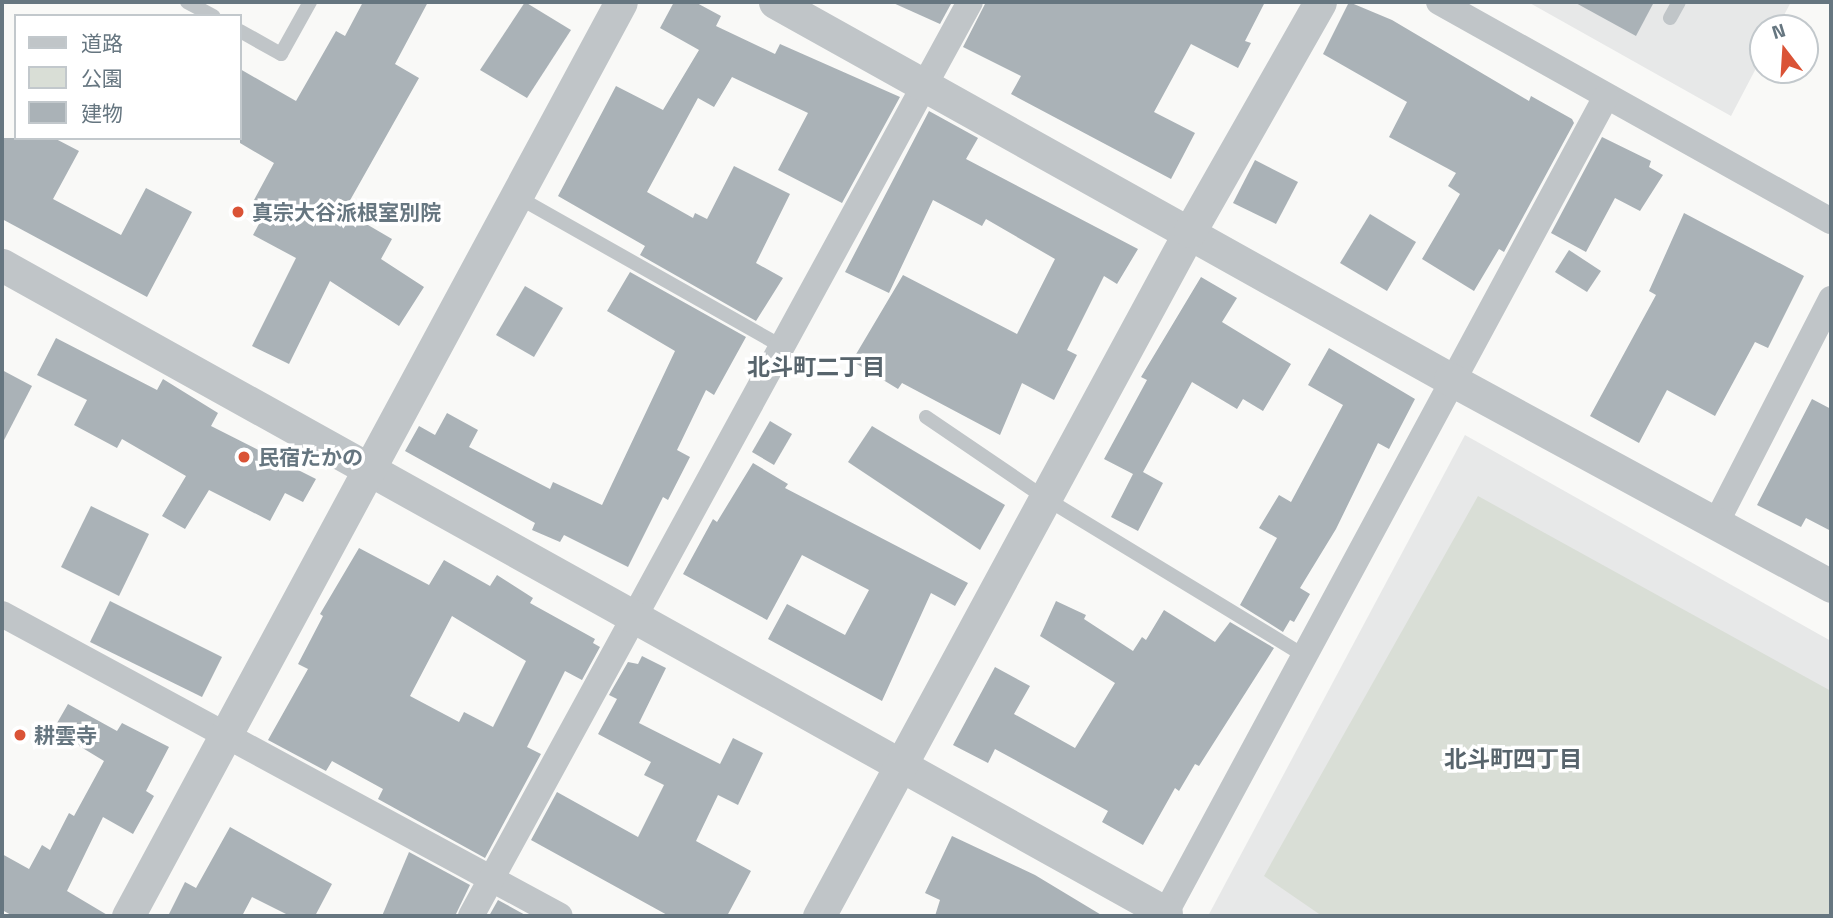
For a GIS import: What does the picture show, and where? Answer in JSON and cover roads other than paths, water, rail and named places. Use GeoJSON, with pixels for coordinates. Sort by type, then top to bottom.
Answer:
{"type":"FeatureCollection","features":[{"type":"Feature","properties":{"kind":"street"},"geometry":{"type":"LineString","coordinates":[[128,916],[229,737],[369,469],[621,2]]}},
{"type":"Feature","properties":{"kind":"street"},"geometry":{"type":"LineString","coordinates":[[775,2],[1190,231],[1450,379],[1831,586]]}},
{"type":"Feature","properties":{"kind":"street"},"geometry":{"type":"LineString","coordinates":[[471,916],[970,2]]}},
{"type":"Feature","properties":{"kind":"street"},"geometry":{"type":"LineString","coordinates":[[819,916],[1190,231],[1320,2]]}},
{"type":"Feature","properties":{"kind":"street"},"geometry":{"type":"LineString","coordinates":[[1439,2],[1831,221]]}},
{"type":"Feature","properties":{"kind":"street"},"geometry":{"type":"LineString","coordinates":[[2,265],[901,765],[1165,915],[1450,379],[1606,97]]}},
{"type":"Feature","properties":{"kind":"street"},"geometry":{"type":"LineString","coordinates":[[1716,523],[1831,299]]}},
{"type":"Feature","properties":{"kind":"street"},"geometry":{"type":"LineString","coordinates":[[2,614],[560,916]]}},
{"type":"Feature","properties":{"kind":"lane"},"geometry":{"type":"LineString","coordinates":[[187,2],[209,14]]}},
{"type":"Feature","properties":{"kind":"lane"},"geometry":{"type":"LineString","coordinates":[[242,32],[281,54],[310,2]]}},
{"type":"Feature","properties":{"kind":"lane"},"geometry":{"type":"LineString","coordinates":[[1670,18],[1679,2]]}},
{"type":"Feature","properties":{"kind":"lane"},"geometry":{"type":"LineString","coordinates":[[516,196],[783,347]]}},
{"type":"Feature","properties":{"kind":"lane"},"geometry":{"type":"LineString","coordinates":[[926,417],[1045,498],[1303,655]]}},
{"type":"Feature","properties":{"kind":"place","name":"真宗大谷派根室別院"},"geometry":{"type":"Point","coordinates":[238,212]}},
{"type":"Feature","properties":{"kind":"place","name":"民宿たかの"},"geometry":{"type":"Point","coordinates":[244,457]}},
{"type":"Feature","properties":{"kind":"place","name":"耕雲寺"},"geometry":{"type":"Point","coordinates":[20,735]}},
{"type":"Feature","properties":{"kind":"district","name":"北斗町二丁目"},"geometry":{"type":"Point","coordinates":[816,367]}},
{"type":"Feature","properties":{"kind":"district","name":"北斗町四丁目"},"geometry":{"type":"Point","coordinates":[1513,759]}}]}
